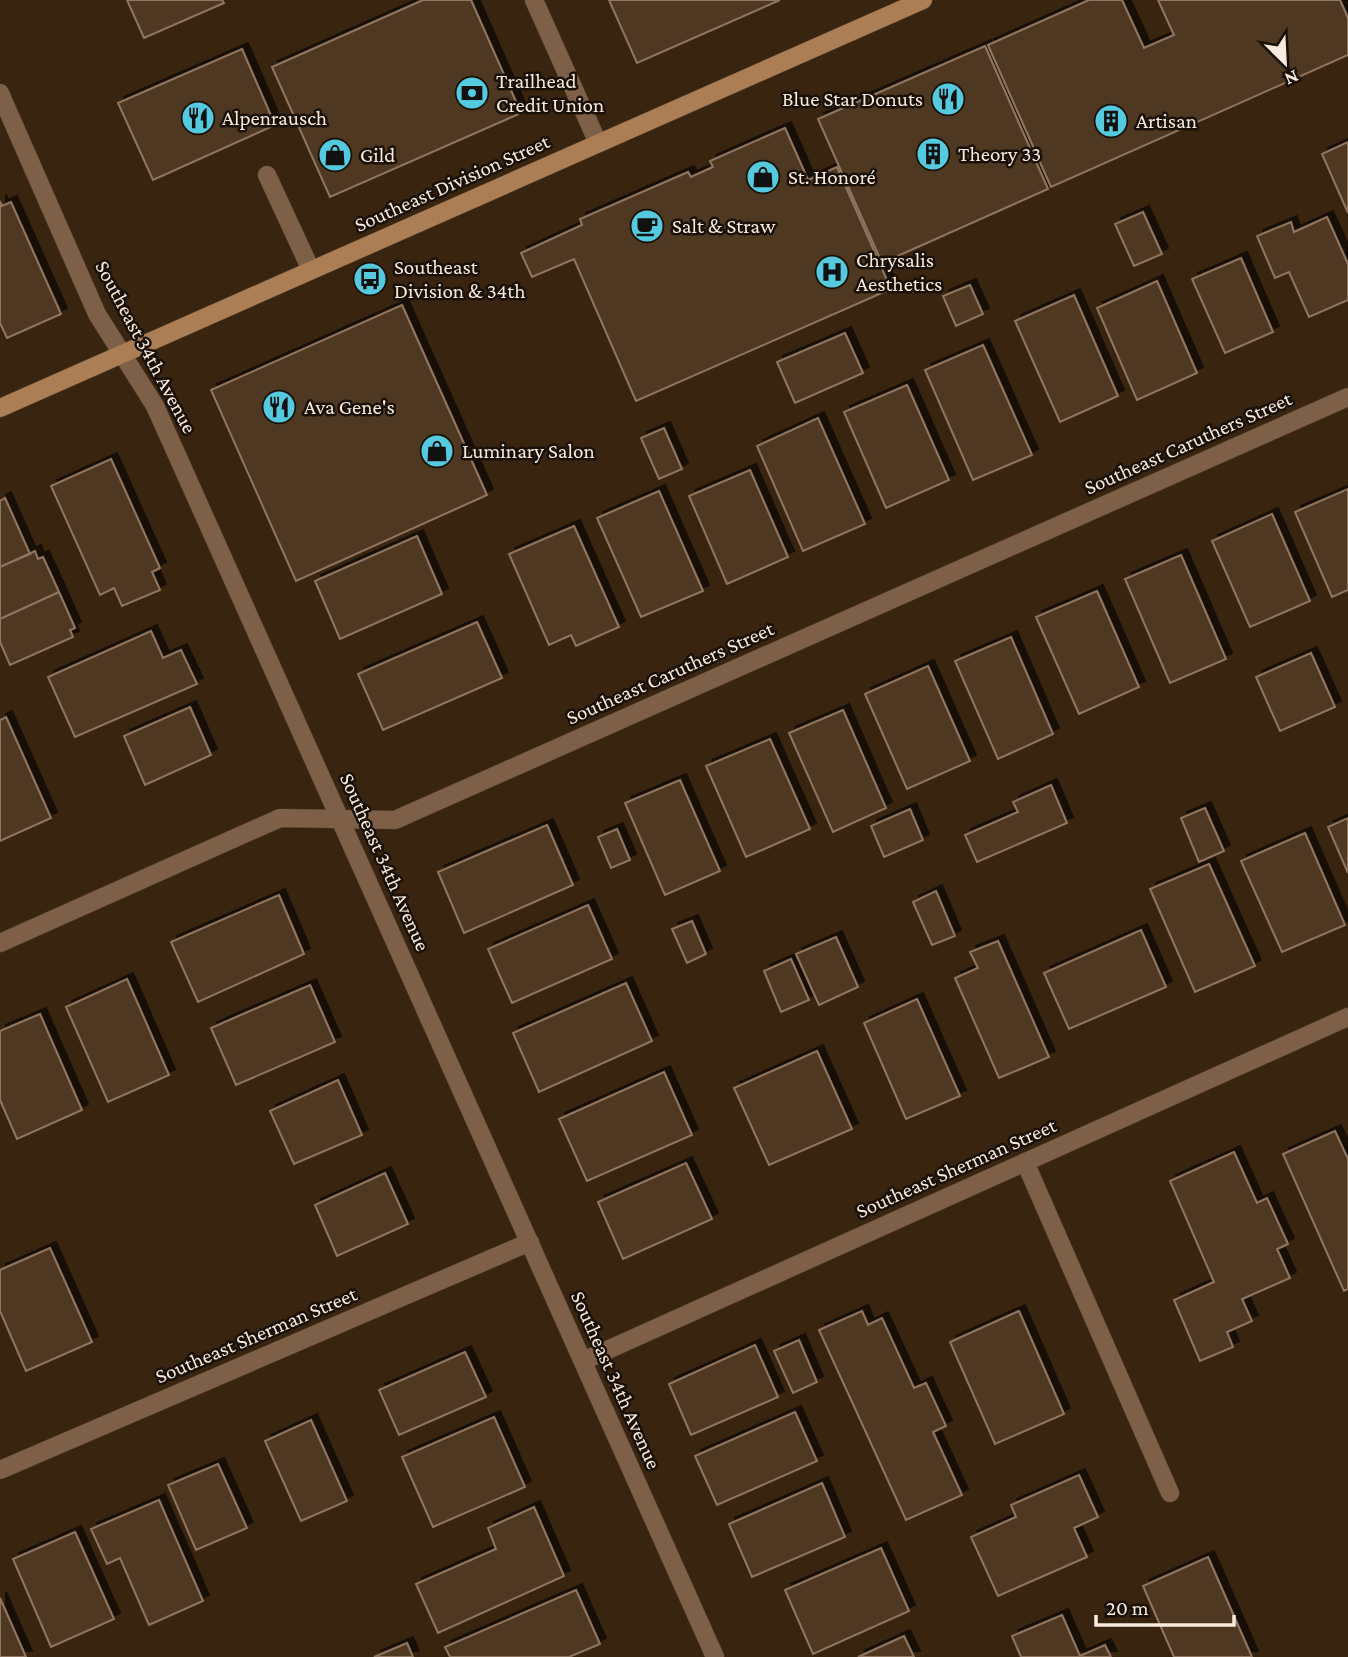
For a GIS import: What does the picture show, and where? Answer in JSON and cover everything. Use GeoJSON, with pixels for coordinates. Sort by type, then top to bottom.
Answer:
{"type":"FeatureCollection","features":[{"type":"Feature","properties":{"kind":"main road","name":"Southeast Division Street"},"geometry":{"type":"LineString","coordinates":[[0,408],[923,0]]}},
{"type":"Feature","properties":{"kind":"street"},"geometry":{"type":"LineString","coordinates":[[534,0],[598,143]]}},
{"type":"Feature","properties":{"kind":"street","name":"Southeast 34th Avenue"},"geometry":{"type":"LineString","coordinates":[[0,93],[97,314],[155,406],[715,1657]]}},
{"type":"Feature","properties":{"kind":"street"},"geometry":{"type":"LineString","coordinates":[[267,175],[311,270]]}},
{"type":"Feature","properties":{"kind":"street","name":"Southeast Caruthers Street"},"geometry":{"type":"LineString","coordinates":[[0,943],[281,818],[395,820],[1348,397]]}},
{"type":"Feature","properties":{"kind":"street","name":"Southeast Sherman Street"},"geometry":{"type":"LineString","coordinates":[[583,1361],[1348,1017]]}},
{"type":"Feature","properties":{"kind":"street"},"geometry":{"type":"LineString","coordinates":[[1025,1162],[1170,1493]]}},
{"type":"Feature","properties":{"kind":"street","name":"Southeast Sherman Street"},"geometry":{"type":"LineString","coordinates":[[0,1470],[530,1242]]}},
{"type":"Feature","properties":{"kind":"building"},"geometry":{"type":"Polygon","coordinates":[[[127,0],[222,0],[224,3],[144,38],[127,0]]]}},
{"type":"Feature","properties":{"kind":"building"},"geometry":{"type":"Polygon","coordinates":[[[423,0],[471,0],[521,113],[330,197],[272,67],[423,0]]]}},
{"type":"Feature","properties":{"kind":"building"},"geometry":{"type":"Polygon","coordinates":[[[609,0],[780,0],[637,63],[609,0]]]}},
{"type":"Feature","properties":{"kind":"building","name":"Artisan"},"geometry":{"type":"Polygon","coordinates":[[[1089,0],[1122,0],[1144,48],[1174,35],[1158,0],[1340,0],[1348,18],[1348,55],[1051,187],[988,45],[1089,0]]]}},
{"type":"Feature","properties":{"kind":"building","name":"Theory 33"},"geometry":{"type":"Polygon","coordinates":[[[985,46],[1048,189],[882,263],[818,119],[985,46]]]}},
{"type":"Feature","properties":{"kind":"building","name":"Alpenrausch"},"geometry":{"type":"Polygon","coordinates":[[[242,49],[275,125],[153,180],[118,103],[242,49]]]}},
{"type":"Feature","properties":{"kind":"building"},"geometry":{"type":"Polygon","coordinates":[[[785,128],[808,180],[837,167],[891,289],[636,401],[574,259],[532,277],[521,253],[582,225],[580,219],[688,172],[691,177],[713,167],[710,161],[785,128]]]}},
{"type":"Feature","properties":{"kind":"building"},"geometry":{"type":"Polygon","coordinates":[[[1348,142],[1348,213],[1322,154],[1348,142]]]}},
{"type":"Feature","properties":{"kind":"building"},"geometry":{"type":"Polygon","coordinates":[[[0,201],[2,206],[11,202],[61,314],[7,338],[0,323],[0,201]]]}},
{"type":"Feature","properties":{"kind":"building"},"geometry":{"type":"Polygon","coordinates":[[[1143,212],[1162,254],[1134,266],[1115,224],[1143,212]]]}},
{"type":"Feature","properties":{"kind":"building"},"geometry":{"type":"Polygon","coordinates":[[[1327,217],[1348,264],[1348,300],[1309,317],[1289,272],[1275,278],[1257,236],[1291,222],[1294,232],[1327,217]]]}},
{"type":"Feature","properties":{"kind":"building"},"geometry":{"type":"Polygon","coordinates":[[[1241,258],[1273,332],[1225,353],[1192,279],[1241,258]]]}},
{"type":"Feature","properties":{"kind":"building"},"geometry":{"type":"Polygon","coordinates":[[[1157,281],[1197,373],[1137,400],[1097,308],[1157,281]]]}},
{"type":"Feature","properties":{"kind":"building"},"geometry":{"type":"Polygon","coordinates":[[[970,285],[983,314],[956,326],[943,296],[970,285]]]}},
{"type":"Feature","properties":{"kind":"building"},"geometry":{"type":"Polygon","coordinates":[[[1074,295],[1118,396],[1060,422],[1015,321],[1074,295]]]}},
{"type":"Feature","properties":{"kind":"building"},"geometry":{"type":"Polygon","coordinates":[[[402,305],[487,495],[296,581],[211,390],[402,305]]]}},
{"type":"Feature","properties":{"kind":"building"},"geometry":{"type":"Polygon","coordinates":[[[845,333],[863,373],[795,403],[777,362],[845,333]]]}},
{"type":"Feature","properties":{"kind":"building"},"geometry":{"type":"Polygon","coordinates":[[[983,345],[1032,455],[973,480],[925,370],[983,345]]]}},
{"type":"Feature","properties":{"kind":"building"},"geometry":{"type":"Polygon","coordinates":[[[907,385],[949,480],[886,508],[844,412],[907,385]]]}},
{"type":"Feature","properties":{"kind":"building"},"geometry":{"type":"Polygon","coordinates":[[[818,418],[865,524],[803,551],[757,446],[818,418]]]}},
{"type":"Feature","properties":{"kind":"building"},"geometry":{"type":"Polygon","coordinates":[[[664,428],[682,469],[659,479],[641,438],[664,428]]]}},
{"type":"Feature","properties":{"kind":"building"},"geometry":{"type":"Polygon","coordinates":[[[111,459],[160,568],[152,572],[160,590],[122,606],[114,588],[100,595],[51,486],[111,459]]]}},
{"type":"Feature","properties":{"kind":"building"},"geometry":{"type":"Polygon","coordinates":[[[750,470],[788,557],[727,584],[689,496],[750,470]]]}},
{"type":"Feature","properties":{"kind":"building"},"geometry":{"type":"Polygon","coordinates":[[[1348,489],[1348,590],[1332,597],[1295,512],[1348,489]]]}},
{"type":"Feature","properties":{"kind":"building"},"geometry":{"type":"Polygon","coordinates":[[[659,491],[703,591],[641,617],[597,518],[659,491]]]}},
{"type":"Feature","properties":{"kind":"building"},"geometry":{"type":"Polygon","coordinates":[[[5,498],[30,554],[0,567],[0,501],[5,498]]]}},
{"type":"Feature","properties":{"kind":"building"},"geometry":{"type":"Polygon","coordinates":[[[1272,514],[1310,601],[1250,627],[1212,541],[1272,514]]]}},
{"type":"Feature","properties":{"kind":"building"},"geometry":{"type":"Polygon","coordinates":[[[574,526],[619,627],[576,646],[571,635],[549,645],[509,554],[574,526]]]}},
{"type":"Feature","properties":{"kind":"building"},"geometry":{"type":"Polygon","coordinates":[[[417,536],[442,594],[340,639],[315,581],[417,536]]]}},
{"type":"Feature","properties":{"kind":"building"},"geometry":{"type":"Polygon","coordinates":[[[35,551],[38,559],[43,557],[59,592],[0,619],[0,567],[35,551]]]}},
{"type":"Feature","properties":{"kind":"building"},"geometry":{"type":"Polygon","coordinates":[[[1181,555],[1226,659],[1170,683],[1125,579],[1181,555]]]}},
{"type":"Feature","properties":{"kind":"building"},"geometry":{"type":"Polygon","coordinates":[[[1097,591],[1139,687],[1079,714],[1036,617],[1097,591]]]}},
{"type":"Feature","properties":{"kind":"building"},"geometry":{"type":"Polygon","coordinates":[[[59,592],[75,628],[70,630],[73,637],[10,665],[0,642],[0,619],[59,592]]]}},
{"type":"Feature","properties":{"kind":"building"},"geometry":{"type":"Polygon","coordinates":[[[477,622],[502,678],[383,730],[358,674],[477,622]]]}},
{"type":"Feature","properties":{"kind":"building"},"geometry":{"type":"Polygon","coordinates":[[[151,631],[163,658],[181,650],[197,684],[75,737],[48,677],[151,631]]]}},
{"type":"Feature","properties":{"kind":"building"},"geometry":{"type":"Polygon","coordinates":[[[1011,637],[1053,734],[998,759],[955,661],[1011,637]]]}},
{"type":"Feature","properties":{"kind":"building"},"geometry":{"type":"Polygon","coordinates":[[[1311,653],[1335,707],[1280,731],[1256,677],[1311,653]]]}},
{"type":"Feature","properties":{"kind":"building"},"geometry":{"type":"Polygon","coordinates":[[[928,666],[970,761],[907,789],[865,694],[928,666]]]}},
{"type":"Feature","properties":{"kind":"building"},"geometry":{"type":"Polygon","coordinates":[[[190,707],[211,755],[145,785],[124,736],[190,707]]]}},
{"type":"Feature","properties":{"kind":"building"},"geometry":{"type":"Polygon","coordinates":[[[843,710],[886,808],[833,832],[789,733],[843,710]]]}},
{"type":"Feature","properties":{"kind":"building"},"geometry":{"type":"Polygon","coordinates":[[[6,717],[51,818],[0,841],[0,720],[6,717]]]}},
{"type":"Feature","properties":{"kind":"building"},"geometry":{"type":"Polygon","coordinates":[[[770,739],[810,829],[746,857],[706,766],[770,739]]]}},
{"type":"Feature","properties":{"kind":"building"},"geometry":{"type":"Polygon","coordinates":[[[680,780],[720,871],[665,895],[625,803],[680,780]]]}},
{"type":"Feature","properties":{"kind":"building"},"geometry":{"type":"Polygon","coordinates":[[[1051,785],[1067,823],[977,862],[965,835],[1018,812],[1013,802],[1051,785]]]}},
{"type":"Feature","properties":{"kind":"building"},"geometry":{"type":"Polygon","coordinates":[[[1205,808],[1224,851],[1199,862],[1181,818],[1205,808]]]}},
{"type":"Feature","properties":{"kind":"building"},"geometry":{"type":"Polygon","coordinates":[[[910,809],[923,840],[884,857],[871,826],[910,809]]]}},
{"type":"Feature","properties":{"kind":"building"},"geometry":{"type":"Polygon","coordinates":[[[1348,818],[1348,873],[1328,827],[1348,818]]]}},
{"type":"Feature","properties":{"kind":"building"},"geometry":{"type":"Polygon","coordinates":[[[547,825],[573,885],[464,933],[438,872],[547,825]]]}},
{"type":"Feature","properties":{"kind":"building"},"geometry":{"type":"Polygon","coordinates":[[[617,829],[630,860],[611,868],[598,837],[617,829]]]}},
{"type":"Feature","properties":{"kind":"building"},"geometry":{"type":"Polygon","coordinates":[[[1305,833],[1345,925],[1282,952],[1241,861],[1305,833]]]}},
{"type":"Feature","properties":{"kind":"building"},"geometry":{"type":"Polygon","coordinates":[[[1209,864],[1255,966],[1195,992],[1150,889],[1209,864]]]}},
{"type":"Feature","properties":{"kind":"building"},"geometry":{"type":"Polygon","coordinates":[[[936,891],[955,936],[932,945],[913,902],[936,891]]]}},
{"type":"Feature","properties":{"kind":"building"},"geometry":{"type":"Polygon","coordinates":[[[279,895],[304,954],[198,1002],[171,942],[279,895]]]}},
{"type":"Feature","properties":{"kind":"building"},"geometry":{"type":"Polygon","coordinates":[[[588,905],[612,959],[512,1003],[488,949],[588,905]]]}},
{"type":"Feature","properties":{"kind":"building"},"geometry":{"type":"Polygon","coordinates":[[[692,921],[706,954],[687,963],[672,929],[692,921]]]}},
{"type":"Feature","properties":{"kind":"building"},"geometry":{"type":"Polygon","coordinates":[[[1141,930],[1166,987],[1069,1029],[1044,973],[1141,930]]]}},
{"type":"Feature","properties":{"kind":"building"},"geometry":{"type":"Polygon","coordinates":[[[836,937],[858,987],[819,1005],[796,954],[836,937]]]}},
{"type":"Feature","properties":{"kind":"building"},"geometry":{"type":"Polygon","coordinates":[[[998,941],[1049,1057],[999,1078],[955,978],[978,968],[970,952],[998,941]]]}},
{"type":"Feature","properties":{"kind":"building"},"geometry":{"type":"Polygon","coordinates":[[[791,959],[809,1000],[781,1012],[764,971],[791,959]]]}},
{"type":"Feature","properties":{"kind":"building"},"geometry":{"type":"Polygon","coordinates":[[[127,979],[169,1075],[108,1102],[66,1007],[127,979]]]}},
{"type":"Feature","properties":{"kind":"building"},"geometry":{"type":"Polygon","coordinates":[[[626,983],[652,1041],[539,1092],[513,1033],[626,983]]]}},
{"type":"Feature","properties":{"kind":"building"},"geometry":{"type":"Polygon","coordinates":[[[310,985],[335,1042],[236,1085],[211,1028],[310,985]]]}},
{"type":"Feature","properties":{"kind":"building"},"geometry":{"type":"Polygon","coordinates":[[[917,999],[960,1096],[906,1119],[864,1023],[917,999]]]}},
{"type":"Feature","properties":{"kind":"building"},"geometry":{"type":"Polygon","coordinates":[[[40,1014],[82,1110],[17,1139],[0,1100],[0,1031],[40,1014]]]}},
{"type":"Feature","properties":{"kind":"building"},"geometry":{"type":"Polygon","coordinates":[[[817,1051],[852,1129],[769,1165],[734,1088],[817,1051]]]}},
{"type":"Feature","properties":{"kind":"building"},"geometry":{"type":"Polygon","coordinates":[[[664,1072],[692,1135],[587,1181],[559,1119],[664,1072]]]}},
{"type":"Feature","properties":{"kind":"building"},"geometry":{"type":"Polygon","coordinates":[[[338,1080],[362,1135],[294,1164],[270,1111],[338,1080]]]}},
{"type":"Feature","properties":{"kind":"building"},"geometry":{"type":"Polygon","coordinates":[[[1335,1131],[1348,1159],[1348,1289],[1344,1291],[1283,1154],[1335,1131]]]}},
{"type":"Feature","properties":{"kind":"building"},"geometry":{"type":"Polygon","coordinates":[[[1234,1152],[1257,1203],[1267,1198],[1288,1244],[1277,1249],[1290,1278],[1242,1299],[1252,1321],[1227,1332],[1233,1347],[1200,1361],[1174,1300],[1214,1282],[1170,1181],[1234,1152]]]}},
{"type":"Feature","properties":{"kind":"building"},"geometry":{"type":"Polygon","coordinates":[[[686,1163],[712,1219],[623,1259],[598,1202],[686,1163]]]}},
{"type":"Feature","properties":{"kind":"building"},"geometry":{"type":"Polygon","coordinates":[[[385,1173],[408,1224],[337,1256],[315,1205],[385,1173]]]}},
{"type":"Feature","properties":{"kind":"building"},"geometry":{"type":"Polygon","coordinates":[[[50,1248],[92,1342],[26,1371],[0,1311],[0,1270],[50,1248]]]}},
{"type":"Feature","properties":{"kind":"building"},"geometry":{"type":"Polygon","coordinates":[[[862,1311],[868,1325],[882,1318],[914,1388],[926,1383],[946,1426],[933,1432],[962,1495],[906,1520],[819,1330],[862,1311]]]}},
{"type":"Feature","properties":{"kind":"building"},"geometry":{"type":"Polygon","coordinates":[[[1019,1311],[1064,1414],[995,1444],[950,1342],[1019,1311]]]}},
{"type":"Feature","properties":{"kind":"building"},"geometry":{"type":"Polygon","coordinates":[[[799,1340],[817,1382],[793,1393],[774,1351],[799,1340]]]}},
{"type":"Feature","properties":{"kind":"building"},"geometry":{"type":"Polygon","coordinates":[[[755,1345],[778,1397],[691,1435],[669,1384],[755,1345]]]}},
{"type":"Feature","properties":{"kind":"building"},"geometry":{"type":"Polygon","coordinates":[[[465,1352],[486,1397],[399,1435],[379,1390],[465,1352]]]}},
{"type":"Feature","properties":{"kind":"building"},"geometry":{"type":"Polygon","coordinates":[[[795,1412],[817,1461],[717,1505],[695,1456],[795,1412]]]}},
{"type":"Feature","properties":{"kind":"building"},"geometry":{"type":"Polygon","coordinates":[[[494,1417],[525,1487],[433,1527],[402,1457],[494,1417]]]}},
{"type":"Feature","properties":{"kind":"building"},"geometry":{"type":"Polygon","coordinates":[[[311,1420],[347,1501],[301,1521],[265,1441],[311,1420]]]}},
{"type":"Feature","properties":{"kind":"building"},"geometry":{"type":"Polygon","coordinates":[[[218,1464],[247,1528],[196,1550],[168,1485],[218,1464]]]}},
{"type":"Feature","properties":{"kind":"building"},"geometry":{"type":"Polygon","coordinates":[[[1079,1475],[1098,1517],[1074,1528],[1087,1557],[998,1596],[971,1537],[1016,1517],[1011,1505],[1079,1475]]]}},
{"type":"Feature","properties":{"kind":"building"},"geometry":{"type":"Polygon","coordinates":[[[822,1483],[845,1537],[752,1577],[729,1524],[822,1483]]]}},
{"type":"Feature","properties":{"kind":"building"},"geometry":{"type":"Polygon","coordinates":[[[159,1500],[203,1601],[149,1625],[120,1558],[107,1564],[91,1529],[159,1500]]]}},
{"type":"Feature","properties":{"kind":"building"},"geometry":{"type":"Polygon","coordinates":[[[534,1507],[564,1576],[438,1633],[416,1584],[496,1549],[488,1528],[534,1507]]]}},
{"type":"Feature","properties":{"kind":"building"},"geometry":{"type":"Polygon","coordinates":[[[75,1532],[114,1619],[51,1647],[13,1559],[75,1532]]]}},
{"type":"Feature","properties":{"kind":"building"},"geometry":{"type":"Polygon","coordinates":[[[881,1548],[909,1611],[813,1654],[785,1590],[881,1548]]]}},
{"type":"Feature","properties":{"kind":"building"},"geometry":{"type":"Polygon","coordinates":[[[1208,1557],[1252,1657],[1174,1657],[1143,1586],[1208,1557]]]}},
{"type":"Feature","properties":{"kind":"building"},"geometry":{"type":"Polygon","coordinates":[[[576,1590],[600,1644],[569,1657],[450,1657],[445,1647],[576,1590]]]}},
{"type":"Feature","properties":{"kind":"building"},"geometry":{"type":"Polygon","coordinates":[[[0,1598],[26,1657],[0,1657],[0,1598]]]}},
{"type":"Feature","properties":{"kind":"building"},"geometry":{"type":"Polygon","coordinates":[[[1062,1615],[1080,1656],[1105,1645],[1111,1657],[1021,1657],[1012,1636],[1062,1615]]]}},
{"type":"Feature","properties":{"kind":"building"},"geometry":{"type":"Polygon","coordinates":[[[904,1636],[914,1657],[858,1657],[904,1636]]]}},
{"type":"Feature","properties":{"kind":"building"},"geometry":{"type":"Polygon","coordinates":[[[407,1643],[413,1657],[374,1657],[407,1643]]]}},
{"type":"Feature","properties":{"kind":"place","name":"Trailhead Credit Union"},"geometry":{"type":"Point","coordinates":[472,93]}},
{"type":"Feature","properties":{"kind":"place","name":"Blue Star Donuts"},"geometry":{"type":"Point","coordinates":[948,99]}},
{"type":"Feature","properties":{"kind":"place","name":"Alpenrausch"},"geometry":{"type":"Point","coordinates":[198,118]}},
{"type":"Feature","properties":{"kind":"place","name":"Artisan"},"geometry":{"type":"Point","coordinates":[1111,121]}},
{"type":"Feature","properties":{"kind":"place","name":"Theory 33"},"geometry":{"type":"Point","coordinates":[933,154]}},
{"type":"Feature","properties":{"kind":"place","name":"Gild"},"geometry":{"type":"Point","coordinates":[335,155]}},
{"type":"Feature","properties":{"kind":"place","name":"St. Honoré"},"geometry":{"type":"Point","coordinates":[763,177]}},
{"type":"Feature","properties":{"kind":"place","name":"Salt & Straw"},"geometry":{"type":"Point","coordinates":[647,226]}},
{"type":"Feature","properties":{"kind":"place","name":"Chrysalis Aesthetics"},"geometry":{"type":"Point","coordinates":[832,272]}},
{"type":"Feature","properties":{"kind":"place","name":"Southeast Division & 34th"},"geometry":{"type":"Point","coordinates":[370,279]}},
{"type":"Feature","properties":{"kind":"place","name":"Ava Gene's"},"geometry":{"type":"Point","coordinates":[279,407]}},
{"type":"Feature","properties":{"kind":"place","name":"Luminary Salon"},"geometry":{"type":"Point","coordinates":[437,451]}}]}
